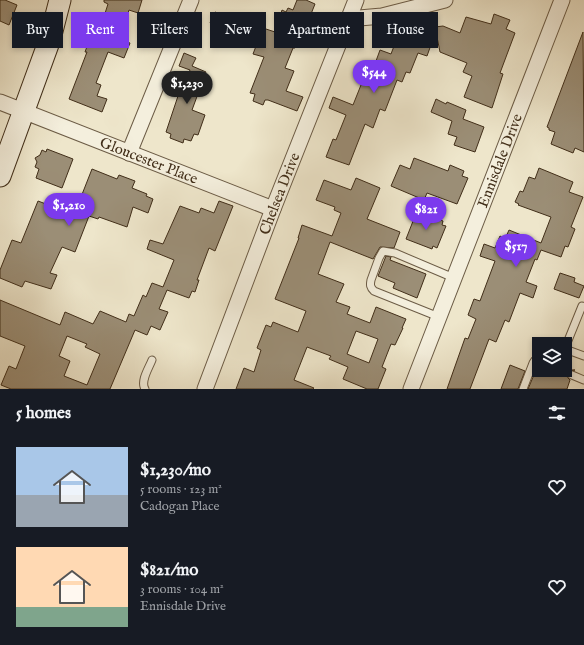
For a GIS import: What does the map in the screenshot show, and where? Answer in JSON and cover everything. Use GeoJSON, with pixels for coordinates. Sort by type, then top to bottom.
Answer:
{"type":"FeatureCollection","features":[{"type":"Feature","properties":{"kind":"main road"},"geometry":{"type":"LineString","coordinates":[[0,138],[12,107],[50,38],[59,3]]}},
{"type":"Feature","properties":{"kind":"main road"},"geometry":{"type":"LineString","coordinates":[[0,176],[12,107]]}},
{"type":"Feature","properties":{"kind":"street"},"geometry":{"type":"LineString","coordinates":[[129,153],[191,0]]}},
{"type":"Feature","properties":{"kind":"street","name":"Chelsea Drive"},"geometry":{"type":"LineString","coordinates":[[351,12],[356,0]]}},
{"type":"Feature","properties":{"kind":"street"},"geometry":{"type":"LineString","coordinates":[[364,18],[382,16],[445,0]]}},
{"type":"Feature","properties":{"kind":"street","name":"Ennisdale Drive"},"geometry":{"type":"LineString","coordinates":[[411,389],[562,0]]}},
{"type":"Feature","properties":{"kind":"street","name":"Chelsea Drive"},"geometry":{"type":"LineString","coordinates":[[205,389],[273,209],[337,48]]}},
{"type":"Feature","properties":{"kind":"street","name":"Gloucester Place"},"geometry":{"type":"LineString","coordinates":[[12,107],[273,209]]}},
{"type":"Feature","properties":{"kind":"lane"},"geometry":{"type":"LineString","coordinates":[[439,317],[374,291],[370,284],[379,258],[383,251],[395,253],[454,278]]}},
{"type":"Feature","properties":{"kind":"lane"},"geometry":{"type":"LineString","coordinates":[[570,337],[582,306],[584,307]]}},
{"type":"Feature","properties":{"kind":"lane"},"geometry":{"type":"LineString","coordinates":[[572,352],[584,356]]}},
{"type":"Feature","properties":{"kind":"lane"},"geometry":{"type":"LineString","coordinates":[[145,389],[143,382],[152,360]]}},
{"type":"Feature","properties":{"kind":"lane"},"geometry":{"type":"LineString","coordinates":[[523,389],[532,366]]}},
{"type":"Feature","properties":{"kind":"lane"},"geometry":{"type":"LineString","coordinates":[[572,376],[584,380]]}},
{"type":"Feature","properties":{"kind":"building"},"geometry":{"type":"Polygon","coordinates":[[[0,0],[5,0],[17,5],[14,12],[12,12],[12,18],[9,25],[0,21],[0,0]]]}},
{"type":"Feature","properties":{"kind":"building"},"geometry":{"type":"Polygon","coordinates":[[[104,0],[142,0],[137,13],[129,10],[128,12],[105,12],[108,4],[104,2],[104,0]]]}},
{"type":"Feature","properties":{"kind":"building"},"geometry":{"type":"Polygon","coordinates":[[[297,0],[306,0],[315,4],[312,12],[286,12],[288,8],[293,10],[297,0]]]}},
{"type":"Feature","properties":{"kind":"building"},"geometry":{"type":"Polygon","coordinates":[[[494,14],[510,20],[506,29],[515,33],[500,73],[503,74],[492,108],[464,97],[472,76],[463,72],[467,63],[440,52],[438,42],[438,27],[443,26],[460,33],[466,17],[491,24],[494,14]]]}},
{"type":"Feature","properties":{"kind":"building"},"geometry":{"type":"Polygon","coordinates":[[[266,29],[274,32],[274,48],[293,48],[285,68],[294,71],[286,91],[303,97],[297,111],[268,100],[265,100],[263,105],[253,101],[255,94],[250,93],[264,57],[253,54],[255,48],[266,48],[266,29]]]}},
{"type":"Feature","properties":{"kind":"building"},"geometry":{"type":"Polygon","coordinates":[[[583,32],[584,152],[575,148],[573,153],[551,144],[555,132],[549,130],[547,127],[583,32]]]}},
{"type":"Feature","properties":{"kind":"building"},"geometry":{"type":"Polygon","coordinates":[[[86,48],[128,48],[124,58],[108,52],[96,83],[101,85],[97,96],[107,99],[102,112],[69,99],[87,52],[85,52],[86,48]]]}},
{"type":"Feature","properties":{"kind":"building"},"geometry":{"type":"Polygon","coordinates":[[[393,48],[430,48],[427,56],[418,53],[410,73],[406,72],[402,82],[397,80],[385,111],[380,109],[373,128],[365,124],[349,165],[326,157],[333,139],[336,140],[346,115],[329,108],[333,97],[353,105],[367,70],[372,72],[380,50],[391,54],[393,48]]]}},
{"type":"Feature","properties":{"kind":"building"},"geometry":{"type":"Polygon","coordinates":[[[184,53],[196,58],[192,66],[206,72],[192,110],[205,115],[198,135],[194,134],[191,141],[184,139],[183,143],[170,138],[171,134],[166,132],[180,90],[182,91],[190,70],[179,66],[184,53]]]}},
{"type":"Feature","properties":{"kind":"building"},"geometry":{"type":"Polygon","coordinates":[[[436,99],[446,104],[447,102],[466,110],[463,119],[484,127],[475,152],[454,145],[457,137],[448,134],[452,121],[431,112],[436,99]]]}},
{"type":"Feature","properties":{"kind":"building"},"geometry":{"type":"Polygon","coordinates":[[[47,149],[73,159],[62,188],[36,178],[39,169],[35,167],[37,162],[35,158],[40,155],[42,150],[46,152],[47,149]]]}},
{"type":"Feature","properties":{"kind":"building"},"geometry":{"type":"Polygon","coordinates":[[[414,158],[448,171],[450,165],[464,171],[462,176],[468,178],[457,204],[427,193],[424,200],[391,186],[400,165],[410,169],[414,158]]]}},
{"type":"Feature","properties":{"kind":"building"},"geometry":{"type":"Polygon","coordinates":[[[539,168],[573,182],[569,192],[583,197],[571,227],[575,229],[568,247],[565,246],[561,257],[541,250],[537,260],[535,259],[526,282],[537,286],[533,298],[520,293],[509,322],[505,320],[496,342],[489,339],[470,389],[447,389],[465,338],[468,339],[476,319],[468,315],[474,299],[480,301],[495,261],[480,256],[484,244],[495,248],[500,236],[505,239],[509,230],[541,243],[551,217],[518,205],[519,204],[515,202],[520,191],[523,192],[529,177],[535,179],[539,168]]]}},
{"type":"Feature","properties":{"kind":"building"},"geometry":{"type":"Polygon","coordinates":[[[92,169],[117,179],[119,175],[135,181],[132,188],[147,194],[146,196],[153,199],[148,213],[133,207],[127,227],[99,217],[98,219],[89,216],[75,252],[62,247],[50,273],[57,275],[51,289],[25,281],[22,287],[0,278],[0,270],[12,240],[21,243],[38,201],[67,212],[74,194],[81,197],[92,169]]]}},
{"type":"Feature","properties":{"kind":"building"},"geometry":{"type":"Polygon","coordinates":[[[356,178],[380,188],[367,219],[400,232],[394,248],[380,247],[373,259],[330,242],[318,274],[344,284],[336,302],[350,307],[347,314],[370,323],[376,307],[406,319],[395,345],[391,344],[382,367],[386,369],[378,389],[367,389],[343,379],[348,367],[329,359],[331,356],[307,347],[294,380],[314,388],[313,389],[236,389],[244,368],[254,372],[261,350],[257,348],[266,325],[271,327],[273,322],[298,332],[306,311],[275,299],[299,238],[302,225],[332,236],[341,213],[334,210],[335,207],[316,200],[324,180],[351,190],[356,178]],[[356,331],[347,354],[369,363],[378,339],[356,331]]]}},
{"type":"Feature","properties":{"kind":"building"},"geometry":{"type":"Polygon","coordinates":[[[219,201],[233,206],[215,251],[209,248],[197,280],[199,280],[195,292],[192,291],[189,298],[167,290],[159,309],[168,312],[160,330],[151,326],[147,335],[135,330],[110,389],[11,389],[1,385],[9,366],[16,369],[25,346],[0,336],[0,300],[60,325],[65,312],[93,324],[100,311],[126,322],[129,314],[134,316],[143,295],[146,297],[152,283],[163,287],[174,260],[147,249],[150,240],[163,244],[180,206],[199,213],[201,208],[214,213],[219,201]],[[67,336],[59,356],[70,361],[64,376],[87,385],[100,354],[85,347],[87,344],[67,336]]]}},
{"type":"Feature","properties":{"kind":"building"},"geometry":{"type":"Polygon","coordinates":[[[417,211],[443,221],[442,225],[446,226],[437,248],[433,246],[432,249],[406,239],[417,211]]]}},
{"type":"Feature","properties":{"kind":"building"},"geometry":{"type":"Polygon","coordinates":[[[386,256],[391,257],[390,260],[426,274],[417,298],[393,288],[395,283],[378,276],[386,256]]]}},
{"type":"Feature","properties":{"kind":"building"},"geometry":{"type":"Polygon","coordinates":[[[560,273],[575,278],[574,282],[584,286],[579,298],[554,289],[560,273]]]}},
{"type":"Feature","properties":{"kind":"building"},"geometry":{"type":"Polygon","coordinates":[[[510,365],[525,371],[518,389],[501,389],[510,365]]]}},
{"type":"Feature","properties":{"kind":"building"},"geometry":{"type":"Polygon","coordinates":[[[533,377],[568,377],[570,380],[567,389],[528,389],[533,377]]]}}]}
